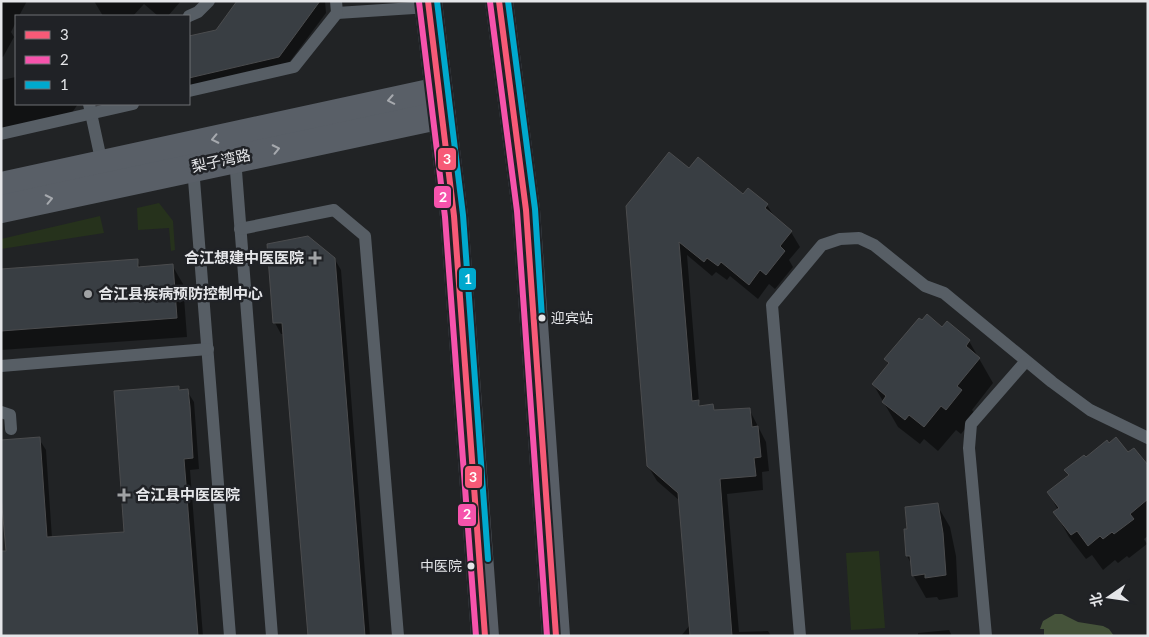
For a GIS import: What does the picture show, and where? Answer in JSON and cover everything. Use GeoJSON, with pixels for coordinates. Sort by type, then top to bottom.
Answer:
{"type":"FeatureCollection","features":[{"type":"Feature","properties":{"kind":"main road"},"geometry":{"type":"LineString","coordinates":[[499,1],[526,210],[556,636]]}},
{"type":"Feature","properties":{"kind":"main road"},"geometry":{"type":"LineString","coordinates":[[428,4],[454,216],[485,636]]}},
{"type":"Feature","properties":{"kind":"street","name":"梨子湾路"},"geometry":{"type":"LineString","coordinates":[[1,209],[235,158],[440,103]]}},
{"type":"Feature","properties":{"kind":"street","name":"梨子湾路"},"geometry":{"type":"LineString","coordinates":[[1,186],[102,164],[440,103]]}},
{"type":"Feature","properties":{"kind":"lane"},"geometry":{"type":"LineString","coordinates":[[190,15],[198,12],[208,1]]}},
{"type":"Feature","properties":{"kind":"lane"},"geometry":{"type":"LineString","coordinates":[[190,91],[294,67],[337,7],[428,4]]}},
{"type":"Feature","properties":{"kind":"lane"},"geometry":{"type":"LineString","coordinates":[[1,134],[90,108],[122,105]]}},
{"type":"Feature","properties":{"kind":"lane"},"geometry":{"type":"LineString","coordinates":[[90,108],[102,164]]}},
{"type":"Feature","properties":{"kind":"lane"},"geometry":{"type":"LineString","coordinates":[[235,158],[272,636]]}},
{"type":"Feature","properties":{"kind":"lane"},"geometry":{"type":"LineString","coordinates":[[193,167],[230,636]]}},
{"type":"Feature","properties":{"kind":"lane"},"geometry":{"type":"LineString","coordinates":[[240,229],[334,210],[365,236],[398,636]]}},
{"type":"Feature","properties":{"kind":"lane"},"geometry":{"type":"LineString","coordinates":[[800,636],[772,305],[822,245],[840,239],[859,238],[874,245],[924,286],[944,294],[1090,410],[1148,438]]}},
{"type":"Feature","properties":{"kind":"lane"},"geometry":{"type":"LineString","coordinates":[[1,366],[208,349]]}},
{"type":"Feature","properties":{"kind":"lane"},"geometry":{"type":"LineString","coordinates":[[986,636],[969,448],[971,424],[1026,361]]}},
{"type":"Feature","properties":{"kind":"lane"},"geometry":{"type":"LineString","coordinates":[[1,412],[10,415],[11,429]]}},
{"type":"Feature","properties":{"kind":"shaded area"},"geometry":{"type":"Polygon","coordinates":[[[159,203],[173,221],[175,250],[171,251],[169,228],[138,230],[137,208],[159,203]]]}},
{"type":"Feature","properties":{"kind":"shaded area"},"geometry":{"type":"Polygon","coordinates":[[[100,216],[104,233],[1,249],[1,239],[100,216]]]}},
{"type":"Feature","properties":{"kind":"shaded area"},"geometry":{"type":"Polygon","coordinates":[[[879,551],[885,628],[851,630],[846,553],[879,551]]]}},
{"type":"Feature","properties":{"kind":"shaded area"},"geometry":{"type":"Polygon","coordinates":[[[1055,614],[1062,614],[1078,622],[1103,626],[1109,629],[1114,636],[1044,636],[1044,629],[1040,629],[1043,621],[1055,614]]]}},
{"type":"Feature","properties":{"kind":"building"},"geometry":{"type":"Polygon","coordinates":[[[237,1],[320,1],[279,57],[190,78],[190,36],[216,30],[237,1]]]}},
{"type":"Feature","properties":{"kind":"building"},"geometry":{"type":"Polygon","coordinates":[[[669,152],[689,168],[698,157],[743,194],[748,188],[768,204],[765,208],[792,231],[780,246],[785,251],[766,275],[760,270],[749,285],[721,262],[718,266],[707,258],[704,262],[679,242],[692,401],[699,400],[699,406],[713,404],[714,410],[750,408],[752,427],[758,426],[761,457],[754,458],[756,476],[720,479],[732,636],[690,636],[678,493],[647,466],[626,206],[669,152]]]}},
{"type":"Feature","properties":{"kind":"building"},"geometry":{"type":"Polygon","coordinates":[[[308,236],[335,258],[365,636],[308,636],[282,323],[273,323],[267,244],[308,236]]]}},
{"type":"Feature","properties":{"kind":"building","name":"合江县疾病预防控制中心"},"geometry":{"type":"Polygon","coordinates":[[[138,259],[138,267],[173,264],[177,318],[1,331],[1,269],[138,259]]]}},
{"type":"Feature","properties":{"kind":"building"},"geometry":{"type":"Polygon","coordinates":[[[927,314],[942,327],[947,321],[970,340],[966,346],[980,358],[957,386],[962,390],[946,410],[941,406],[924,427],[909,415],[905,420],[882,402],[886,396],[872,384],[889,363],[884,359],[919,318],[922,320],[927,314]]]}},
{"type":"Feature","properties":{"kind":"building"},"geometry":{"type":"Polygon","coordinates":[[[179,386],[179,390],[188,389],[190,407],[193,458],[184,459],[198,636],[1,636],[1,551],[6,551],[1,495],[1,440],[40,437],[47,537],[124,532],[114,391],[179,386]]]}},
{"type":"Feature","properties":{"kind":"building"},"geometry":{"type":"Polygon","coordinates":[[[1116,437],[1128,452],[1134,448],[1148,465],[1148,499],[1130,514],[1134,519],[1114,534],[1112,532],[1103,539],[1100,536],[1088,546],[1077,531],[1071,535],[1053,512],[1059,508],[1047,492],[1069,475],[1064,470],[1084,455],[1086,457],[1107,440],[1109,443],[1116,437]]]}},
{"type":"Feature","properties":{"kind":"building"},"geometry":{"type":"Polygon","coordinates":[[[938,503],[943,533],[946,575],[925,578],[925,574],[912,576],[910,556],[906,556],[904,529],[907,529],[905,507],[938,503]]]}},
{"type":"Feature","properties":{"kind":"transit line","name":"3"},"geometry":{"type":"LineString","coordinates":[[428,1],[454,216],[485,636]]}},
{"type":"Feature","properties":{"kind":"transit line","name":"1"},"geometry":{"type":"LineString","coordinates":[[437,1],[463,215],[488,559]]}},
{"type":"Feature","properties":{"kind":"transit line","name":"3"},"geometry":{"type":"LineString","coordinates":[[499,1],[526,210],[556,636]]}},
{"type":"Feature","properties":{"kind":"transit line","name":"1"},"geometry":{"type":"LineString","coordinates":[[508,1],[535,209],[542,318]]}},
{"type":"Feature","properties":{"kind":"transit line","name":"2"},"geometry":{"type":"LineString","coordinates":[[419,2],[445,217],[476,636]]}},
{"type":"Feature","properties":{"kind":"transit line","name":"2"},"geometry":{"type":"LineString","coordinates":[[490,2],[517,211],[547,636]]}},
{"type":"Feature","properties":{"kind":"place","name":"合江想建中医医院"},"geometry":{"type":"Point","coordinates":[315,258]}},
{"type":"Feature","properties":{"kind":"place","name":"合江县疾病预防控制中心"},"geometry":{"type":"Point","coordinates":[88,294]}},
{"type":"Feature","properties":{"kind":"place","name":"迎宾站"},"geometry":{"type":"Point","coordinates":[542,318]}},
{"type":"Feature","properties":{"kind":"place","name":"合江县中医医院"},"geometry":{"type":"Point","coordinates":[124,495]}},
{"type":"Feature","properties":{"kind":"place","name":"中医院"},"geometry":{"type":"Point","coordinates":[471,566]}}]}
